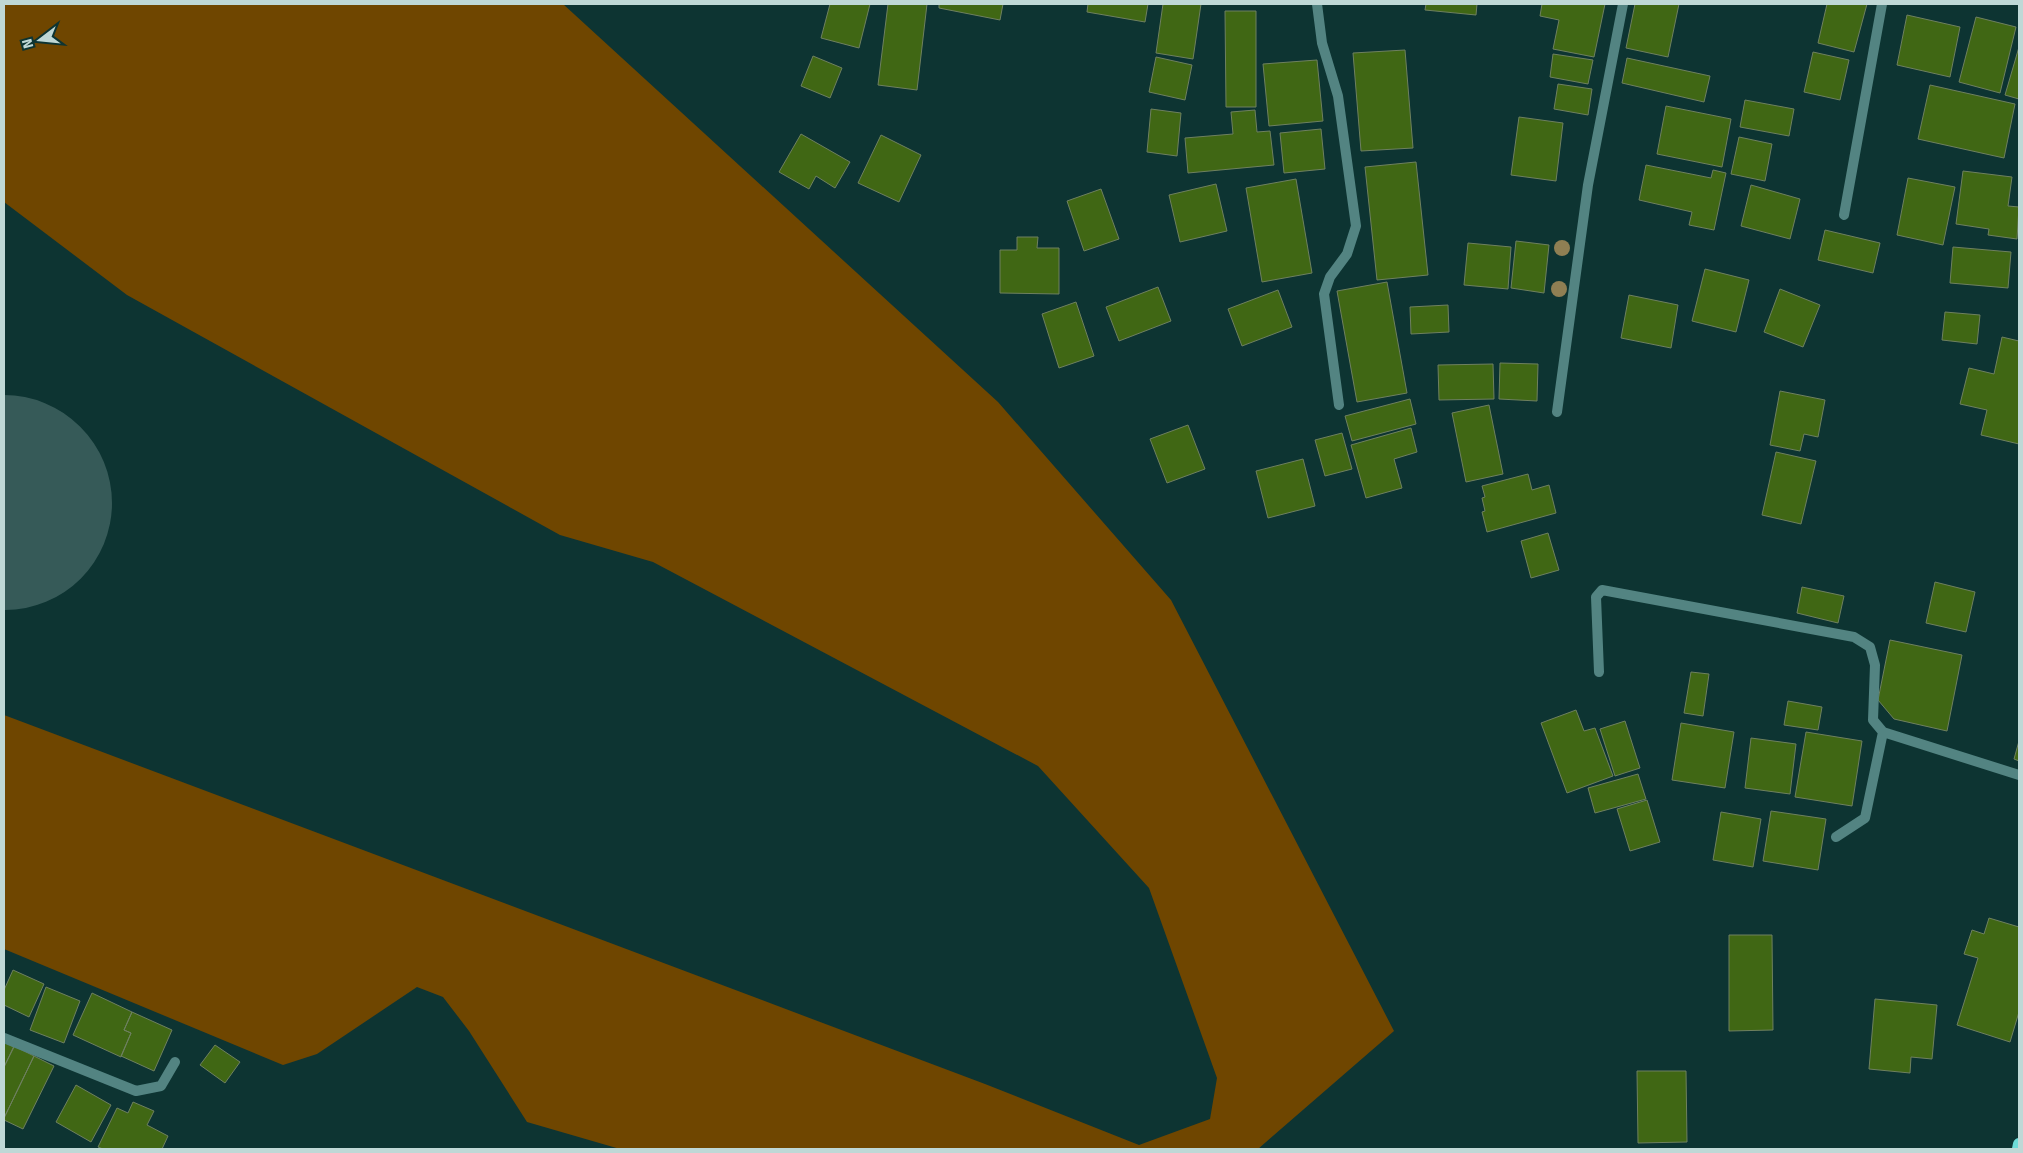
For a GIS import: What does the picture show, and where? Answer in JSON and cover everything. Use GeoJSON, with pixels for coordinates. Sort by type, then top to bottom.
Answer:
{"type":"FeatureCollection","features":[{"type":"Feature","properties":{"kind":"main road"},"geometry":{"type":"LineString","coordinates":[[2018,1149],[2019,1144]]}},
{"type":"Feature","properties":{"kind":"lane"},"geometry":{"type":"LineString","coordinates":[[1317,4],[1322,43],[1338,96],[1356,226],[1347,254],[1330,277],[1324,294],[1339,405]]}},
{"type":"Feature","properties":{"kind":"lane"},"geometry":{"type":"LineString","coordinates":[[1557,412],[1588,185],[1623,4]]}},
{"type":"Feature","properties":{"kind":"lane"},"geometry":{"type":"LineString","coordinates":[[1844,215],[1882,4]]}},
{"type":"Feature","properties":{"kind":"lane"},"geometry":{"type":"LineString","coordinates":[[1599,672],[1596,597],[1602,590],[1854,637],[1870,647],[1875,665],[1873,720],[1882,732],[2019,775]]}},
{"type":"Feature","properties":{"kind":"lane"},"geometry":{"type":"LineString","coordinates":[[1836,837],[1865,818],[1882,732]]}},
{"type":"Feature","properties":{"kind":"lane"},"geometry":{"type":"LineString","coordinates":[[4,1038],[136,1091],[161,1086],[174,1062]]}},
{"type":"Feature","properties":{"kind":"shaded area"},"geometry":{"type":"Polygon","coordinates":[[[4,4],[563,4],[998,402],[1171,600],[1394,1031],[1258,1149],[620,1149],[527,1122],[469,1031],[443,997],[417,987],[317,1054],[283,1065],[4,949],[4,715],[985,1084],[1139,1145],[1210,1119],[1217,1078],[1149,888],[1038,766],[653,562],[560,535],[127,295],[4,202],[4,4]]]}},
{"type":"Feature","properties":{"kind":"building"},"geometry":{"type":"Polygon","coordinates":[[[830,4],[870,4],[859,48],[821,38],[830,4]]]}},
{"type":"Feature","properties":{"kind":"building"},"geometry":{"type":"Polygon","coordinates":[[[888,4],[927,4],[917,90],[878,85],[888,4]]]}},
{"type":"Feature","properties":{"kind":"building"},"geometry":{"type":"Polygon","coordinates":[[[939,4],[1003,4],[1000,20],[939,8],[939,4]]]}},
{"type":"Feature","properties":{"kind":"building"},"geometry":{"type":"Polygon","coordinates":[[[1088,4],[1148,4],[1145,22],[1087,12],[1088,4]]]}},
{"type":"Feature","properties":{"kind":"building"},"geometry":{"type":"Polygon","coordinates":[[[1163,4],[1201,4],[1193,59],[1156,53],[1163,4]]]}},
{"type":"Feature","properties":{"kind":"building"},"geometry":{"type":"Polygon","coordinates":[[[1426,4],[1477,4],[1476,15],[1425,10],[1426,4]]]}},
{"type":"Feature","properties":{"kind":"building"},"geometry":{"type":"Polygon","coordinates":[[[1542,4],[1605,4],[1594,57],[1553,49],[1559,20],[1540,16],[1542,4]]]}},
{"type":"Feature","properties":{"kind":"building"},"geometry":{"type":"Polygon","coordinates":[[[1635,4],[1679,4],[1668,57],[1626,48],[1635,4]]]}},
{"type":"Feature","properties":{"kind":"building"},"geometry":{"type":"Polygon","coordinates":[[[1827,4],[1867,4],[1854,52],[1818,43],[1827,4]]]}},
{"type":"Feature","properties":{"kind":"building"},"geometry":{"type":"Polygon","coordinates":[[[1225,11],[1256,11],[1256,107],[1226,107],[1225,11]]]}},
{"type":"Feature","properties":{"kind":"building"},"geometry":{"type":"Polygon","coordinates":[[[1907,15],[1960,27],[1950,77],[1897,65],[1907,15]]]}},
{"type":"Feature","properties":{"kind":"building"},"geometry":{"type":"Polygon","coordinates":[[[1976,17],[2016,27],[2000,93],[1959,82],[1976,17]]]}},
{"type":"Feature","properties":{"kind":"building"},"geometry":{"type":"Polygon","coordinates":[[[2019,47],[2019,99],[2005,95],[2019,47]]]}},
{"type":"Feature","properties":{"kind":"building"},"geometry":{"type":"Polygon","coordinates":[[[1405,50],[1413,148],[1361,151],[1353,53],[1405,50]]]}},
{"type":"Feature","properties":{"kind":"building"},"geometry":{"type":"Polygon","coordinates":[[[1813,52],[1849,60],[1840,100],[1804,92],[1813,52]]]}},
{"type":"Feature","properties":{"kind":"building"},"geometry":{"type":"Polygon","coordinates":[[[1553,54],[1593,60],[1588,84],[1550,77],[1553,54]]]}},
{"type":"Feature","properties":{"kind":"building"},"geometry":{"type":"Polygon","coordinates":[[[813,56],[842,68],[830,98],[801,86],[813,56]]]}},
{"type":"Feature","properties":{"kind":"building"},"geometry":{"type":"Polygon","coordinates":[[[1156,57],[1192,65],[1185,100],[1149,92],[1156,57]]]}},
{"type":"Feature","properties":{"kind":"building"},"geometry":{"type":"Polygon","coordinates":[[[1627,58],[1710,76],[1704,102],[1622,83],[1627,58]]]}},
{"type":"Feature","properties":{"kind":"building"},"geometry":{"type":"Polygon","coordinates":[[[1317,60],[1323,121],[1269,126],[1263,64],[1317,60]]]}},
{"type":"Feature","properties":{"kind":"building"},"geometry":{"type":"Polygon","coordinates":[[[1558,84],[1592,89],[1588,115],[1554,109],[1558,84]]]}},
{"type":"Feature","properties":{"kind":"building"},"geometry":{"type":"Polygon","coordinates":[[[1930,85],[2015,104],[2004,158],[1918,139],[1930,85]]]}},
{"type":"Feature","properties":{"kind":"building"},"geometry":{"type":"Polygon","coordinates":[[[1745,100],[1794,109],[1789,136],[1740,127],[1745,100]]]}},
{"type":"Feature","properties":{"kind":"building"},"geometry":{"type":"Polygon","coordinates":[[[1666,106],[1731,119],[1722,167],[1657,154],[1666,106]]]}},
{"type":"Feature","properties":{"kind":"building"},"geometry":{"type":"Polygon","coordinates":[[[1151,109],[1181,113],[1177,156],[1147,152],[1151,109]]]}},
{"type":"Feature","properties":{"kind":"building"},"geometry":{"type":"Polygon","coordinates":[[[1255,110],[1257,132],[1270,131],[1274,165],[1188,173],[1185,138],[1233,134],[1231,112],[1255,110]]]}},
{"type":"Feature","properties":{"kind":"building"},"geometry":{"type":"Polygon","coordinates":[[[1519,117],[1563,123],[1556,181],[1511,175],[1519,117]]]}},
{"type":"Feature","properties":{"kind":"building"},"geometry":{"type":"Polygon","coordinates":[[[1321,129],[1325,169],[1284,173],[1280,133],[1321,129]]]}},
{"type":"Feature","properties":{"kind":"building"},"geometry":{"type":"Polygon","coordinates":[[[801,134],[850,162],[835,188],[816,176],[809,189],[779,172],[801,134]]]}},
{"type":"Feature","properties":{"kind":"building"},"geometry":{"type":"Polygon","coordinates":[[[881,135],[921,155],[899,202],[858,183],[881,135]]]}},
{"type":"Feature","properties":{"kind":"building"},"geometry":{"type":"Polygon","coordinates":[[[1739,137],[1772,144],[1765,181],[1731,174],[1739,137]]]}},
{"type":"Feature","properties":{"kind":"building"},"geometry":{"type":"Polygon","coordinates":[[[1416,162],[1428,275],[1377,280],[1365,167],[1416,162]]]}},
{"type":"Feature","properties":{"kind":"building"},"geometry":{"type":"Polygon","coordinates":[[[1646,165],[1711,178],[1713,170],[1726,173],[1714,230],[1689,225],[1692,212],[1639,200],[1646,165]]]}},
{"type":"Feature","properties":{"kind":"building"},"geometry":{"type":"Polygon","coordinates":[[[1963,171],[2012,177],[2008,206],[2019,207],[2017,239],[1988,235],[1989,229],[1956,224],[1963,171]]]}},
{"type":"Feature","properties":{"kind":"building"},"geometry":{"type":"Polygon","coordinates":[[[1908,178],[1955,187],[1943,245],[1897,235],[1908,178]]]}},
{"type":"Feature","properties":{"kind":"building"},"geometry":{"type":"Polygon","coordinates":[[[1296,179],[1312,273],[1262,282],[1246,188],[1296,179]]]}},
{"type":"Feature","properties":{"kind":"building"},"geometry":{"type":"Polygon","coordinates":[[[1216,184],[1227,231],[1180,242],[1169,195],[1216,184]]]}},
{"type":"Feature","properties":{"kind":"building"},"geometry":{"type":"Polygon","coordinates":[[[1751,185],[1800,199],[1790,239],[1741,226],[1751,185]]]}},
{"type":"Feature","properties":{"kind":"building"},"geometry":{"type":"Polygon","coordinates":[[[1101,189],[1119,239],[1084,251],[1067,201],[1101,189]]]}},
{"type":"Feature","properties":{"kind":"building"},"geometry":{"type":"Polygon","coordinates":[[[1825,230],[1880,243],[1873,273],[1818,260],[1825,230]]]}},
{"type":"Feature","properties":{"kind":"building"},"geometry":{"type":"Polygon","coordinates":[[[1017,237],[1038,237],[1037,248],[1059,248],[1059,294],[1000,293],[1000,250],[1017,250],[1017,237]]]}},
{"type":"Feature","properties":{"kind":"building"},"geometry":{"type":"Polygon","coordinates":[[[1516,241],[1549,245],[1544,293],[1511,288],[1516,241]]]}},
{"type":"Feature","properties":{"kind":"building"},"geometry":{"type":"Polygon","coordinates":[[[1468,243],[1511,247],[1508,289],[1464,285],[1468,243]]]}},
{"type":"Feature","properties":{"kind":"building"},"geometry":{"type":"Polygon","coordinates":[[[1953,247],[2011,252],[2008,288],[1950,283],[1953,247]]]}},
{"type":"Feature","properties":{"kind":"building"},"geometry":{"type":"Polygon","coordinates":[[[1705,269],[1749,280],[1736,332],[1692,321],[1705,269]]]}},
{"type":"Feature","properties":{"kind":"building"},"geometry":{"type":"Polygon","coordinates":[[[1387,282],[1407,393],[1357,402],[1337,291],[1387,282]]]}},
{"type":"Feature","properties":{"kind":"building"},"geometry":{"type":"Polygon","coordinates":[[[1158,287],[1171,321],[1119,341],[1106,307],[1158,287]]]}},
{"type":"Feature","properties":{"kind":"building"},"geometry":{"type":"Polygon","coordinates":[[[1780,289],[1820,305],[1803,347],[1764,332],[1780,289]]]}},
{"type":"Feature","properties":{"kind":"building"},"geometry":{"type":"Polygon","coordinates":[[[1278,290],[1292,327],[1242,346],[1228,309],[1278,290]]]}},
{"type":"Feature","properties":{"kind":"building"},"geometry":{"type":"Polygon","coordinates":[[[1629,295],[1678,305],[1671,348],[1621,338],[1629,295]]]}},
{"type":"Feature","properties":{"kind":"building"},"geometry":{"type":"Polygon","coordinates":[[[1076,302],[1094,356],[1059,368],[1042,314],[1076,302]]]}},
{"type":"Feature","properties":{"kind":"building"},"geometry":{"type":"Polygon","coordinates":[[[1448,305],[1449,332],[1411,334],[1410,307],[1448,305]]]}},
{"type":"Feature","properties":{"kind":"building"},"geometry":{"type":"Polygon","coordinates":[[[1945,312],[1980,315],[1977,344],[1942,340],[1945,312]]]}},
{"type":"Feature","properties":{"kind":"building"},"geometry":{"type":"Polygon","coordinates":[[[2002,337],[2019,341],[2019,444],[1981,435],[1987,410],[1960,404],[1969,368],[1994,374],[2002,337]]]}},
{"type":"Feature","properties":{"kind":"building"},"geometry":{"type":"Polygon","coordinates":[[[1500,363],[1538,364],[1537,401],[1499,399],[1500,363]]]}},
{"type":"Feature","properties":{"kind":"building"},"geometry":{"type":"Polygon","coordinates":[[[1493,364],[1494,399],[1439,400],[1438,365],[1493,364]]]}},
{"type":"Feature","properties":{"kind":"building"},"geometry":{"type":"Polygon","coordinates":[[[1780,391],[1825,400],[1818,437],[1804,434],[1800,451],[1770,445],[1780,391]]]}},
{"type":"Feature","properties":{"kind":"building"},"geometry":{"type":"Polygon","coordinates":[[[1410,399],[1416,424],[1352,441],[1345,416],[1410,399]]]}},
{"type":"Feature","properties":{"kind":"building"},"geometry":{"type":"Polygon","coordinates":[[[1489,405],[1503,474],[1466,482],[1452,413],[1489,405]]]}},
{"type":"Feature","properties":{"kind":"building"},"geometry":{"type":"Polygon","coordinates":[[[1188,425],[1205,469],[1167,483],[1150,439],[1188,425]]]}},
{"type":"Feature","properties":{"kind":"building"},"geometry":{"type":"Polygon","coordinates":[[[1411,428],[1417,452],[1394,459],[1402,488],[1366,498],[1351,445],[1411,428]]]}},
{"type":"Feature","properties":{"kind":"building"},"geometry":{"type":"Polygon","coordinates":[[[1342,433],[1352,469],[1325,476],[1315,440],[1342,433]]]}},
{"type":"Feature","properties":{"kind":"building"},"geometry":{"type":"Polygon","coordinates":[[[1776,452],[1816,461],[1801,524],[1762,515],[1776,452]]]}},
{"type":"Feature","properties":{"kind":"building"},"geometry":{"type":"Polygon","coordinates":[[[1303,459],[1315,506],[1268,518],[1256,471],[1303,459]]]}},
{"type":"Feature","properties":{"kind":"building"},"geometry":{"type":"Polygon","coordinates":[[[1528,474],[1532,490],[1549,485],[1556,513],[1487,532],[1482,512],[1485,511],[1482,498],[1485,497],[1482,486],[1528,474]]]}},
{"type":"Feature","properties":{"kind":"building"},"geometry":{"type":"Polygon","coordinates":[[[1548,533],[1559,570],[1531,578],[1521,541],[1548,533]]]}},
{"type":"Feature","properties":{"kind":"building"},"geometry":{"type":"Polygon","coordinates":[[[1935,582],[1975,592],[1966,632],[1926,623],[1935,582]]]}},
{"type":"Feature","properties":{"kind":"building"},"geometry":{"type":"Polygon","coordinates":[[[1802,587],[1844,596],[1838,623],[1797,613],[1802,587]]]}},
{"type":"Feature","properties":{"kind":"building"},"geometry":{"type":"Polygon","coordinates":[[[1890,640],[1962,655],[1947,731],[1894,719],[1878,700],[1890,640]]]}},
{"type":"Feature","properties":{"kind":"building"},"geometry":{"type":"Polygon","coordinates":[[[1691,672],[1709,674],[1703,716],[1684,713],[1691,672]]]}},
{"type":"Feature","properties":{"kind":"building"},"geometry":{"type":"Polygon","coordinates":[[[1788,701],[1822,707],[1818,730],[1784,725],[1788,701]]]}},
{"type":"Feature","properties":{"kind":"building"},"geometry":{"type":"Polygon","coordinates":[[[1576,710],[1584,731],[1595,728],[1613,776],[1567,793],[1541,723],[1576,710]]]}},
{"type":"Feature","properties":{"kind":"building"},"geometry":{"type":"Polygon","coordinates":[[[1625,721],[1640,768],[1615,776],[1600,729],[1625,721]]]}},
{"type":"Feature","properties":{"kind":"building"},"geometry":{"type":"Polygon","coordinates":[[[1681,723],[1734,732],[1725,788],[1672,780],[1681,723]]]}},
{"type":"Feature","properties":{"kind":"building"},"geometry":{"type":"Polygon","coordinates":[[[1806,732],[1862,741],[1852,806],[1795,797],[1806,732]]]}},
{"type":"Feature","properties":{"kind":"building"},"geometry":{"type":"Polygon","coordinates":[[[1751,738],[1796,744],[1790,794],[1745,788],[1751,738]]]}},
{"type":"Feature","properties":{"kind":"building"},"geometry":{"type":"Polygon","coordinates":[[[2019,741],[2019,761],[2014,759],[2019,741]]]}},
{"type":"Feature","properties":{"kind":"building"},"geometry":{"type":"Polygon","coordinates":[[[1638,774],[1646,799],[1595,813],[1588,788],[1638,774]]]}},
{"type":"Feature","properties":{"kind":"building"},"geometry":{"type":"Polygon","coordinates":[[[1647,800],[1660,842],[1630,851],[1617,809],[1647,800]]]}},
{"type":"Feature","properties":{"kind":"building"},"geometry":{"type":"Polygon","coordinates":[[[1771,811],[1826,819],[1818,870],[1763,861],[1771,811]]]}},
{"type":"Feature","properties":{"kind":"building"},"geometry":{"type":"Polygon","coordinates":[[[1721,812],[1761,819],[1753,867],[1713,860],[1721,812]]]}},
{"type":"Feature","properties":{"kind":"building"},"geometry":{"type":"Polygon","coordinates":[[[1989,918],[2019,927],[2019,1012],[2010,1042],[1957,1025],[1978,958],[1964,954],[1972,930],[1984,934],[1989,918]]]}},
{"type":"Feature","properties":{"kind":"building"},"geometry":{"type":"Polygon","coordinates":[[[1729,935],[1772,935],[1773,1030],[1729,1031],[1729,935]]]}},
{"type":"Feature","properties":{"kind":"building"},"geometry":{"type":"Polygon","coordinates":[[[13,970],[44,984],[29,1017],[4,1005],[4,990],[13,970]]]}},
{"type":"Feature","properties":{"kind":"building"},"geometry":{"type":"Polygon","coordinates":[[[46,987],[80,1001],[64,1043],[30,1030],[46,987]]]}},
{"type":"Feature","properties":{"kind":"building"},"geometry":{"type":"Polygon","coordinates":[[[92,993],[132,1012],[124,1030],[131,1033],[121,1057],[73,1035],[92,993]]]}},
{"type":"Feature","properties":{"kind":"building"},"geometry":{"type":"Polygon","coordinates":[[[1875,999],[1937,1005],[1932,1059],[1911,1057],[1910,1073],[1869,1069],[1875,999]]]}},
{"type":"Feature","properties":{"kind":"building"},"geometry":{"type":"Polygon","coordinates":[[[132,1012],[172,1030],[154,1071],[121,1056],[131,1033],[124,1030],[132,1012]]]}},
{"type":"Feature","properties":{"kind":"building"},"geometry":{"type":"Polygon","coordinates":[[[4,1042],[14,1047],[4,1067],[4,1042]]]}},
{"type":"Feature","properties":{"kind":"building"},"geometry":{"type":"Polygon","coordinates":[[[215,1045],[240,1062],[225,1083],[200,1065],[215,1045]]]}},
{"type":"Feature","properties":{"kind":"building"},"geometry":{"type":"Polygon","coordinates":[[[14,1046],[34,1056],[4,1118],[4,1067],[14,1046]]]}},
{"type":"Feature","properties":{"kind":"building"},"geometry":{"type":"Polygon","coordinates":[[[34,1056],[54,1066],[23,1129],[4,1120],[4,1118],[34,1056]]]}},
{"type":"Feature","properties":{"kind":"building"},"geometry":{"type":"Polygon","coordinates":[[[1637,1071],[1686,1071],[1687,1142],[1638,1143],[1637,1071]]]}},
{"type":"Feature","properties":{"kind":"building"},"geometry":{"type":"Polygon","coordinates":[[[76,1085],[111,1105],[91,1142],[56,1122],[76,1085]]]}},
{"type":"Feature","properties":{"kind":"building"},"geometry":{"type":"Polygon","coordinates":[[[133,1102],[154,1111],[147,1125],[168,1136],[162,1149],[103,1149],[98,1147],[117,1108],[128,1113],[133,1102]]]}}]}
